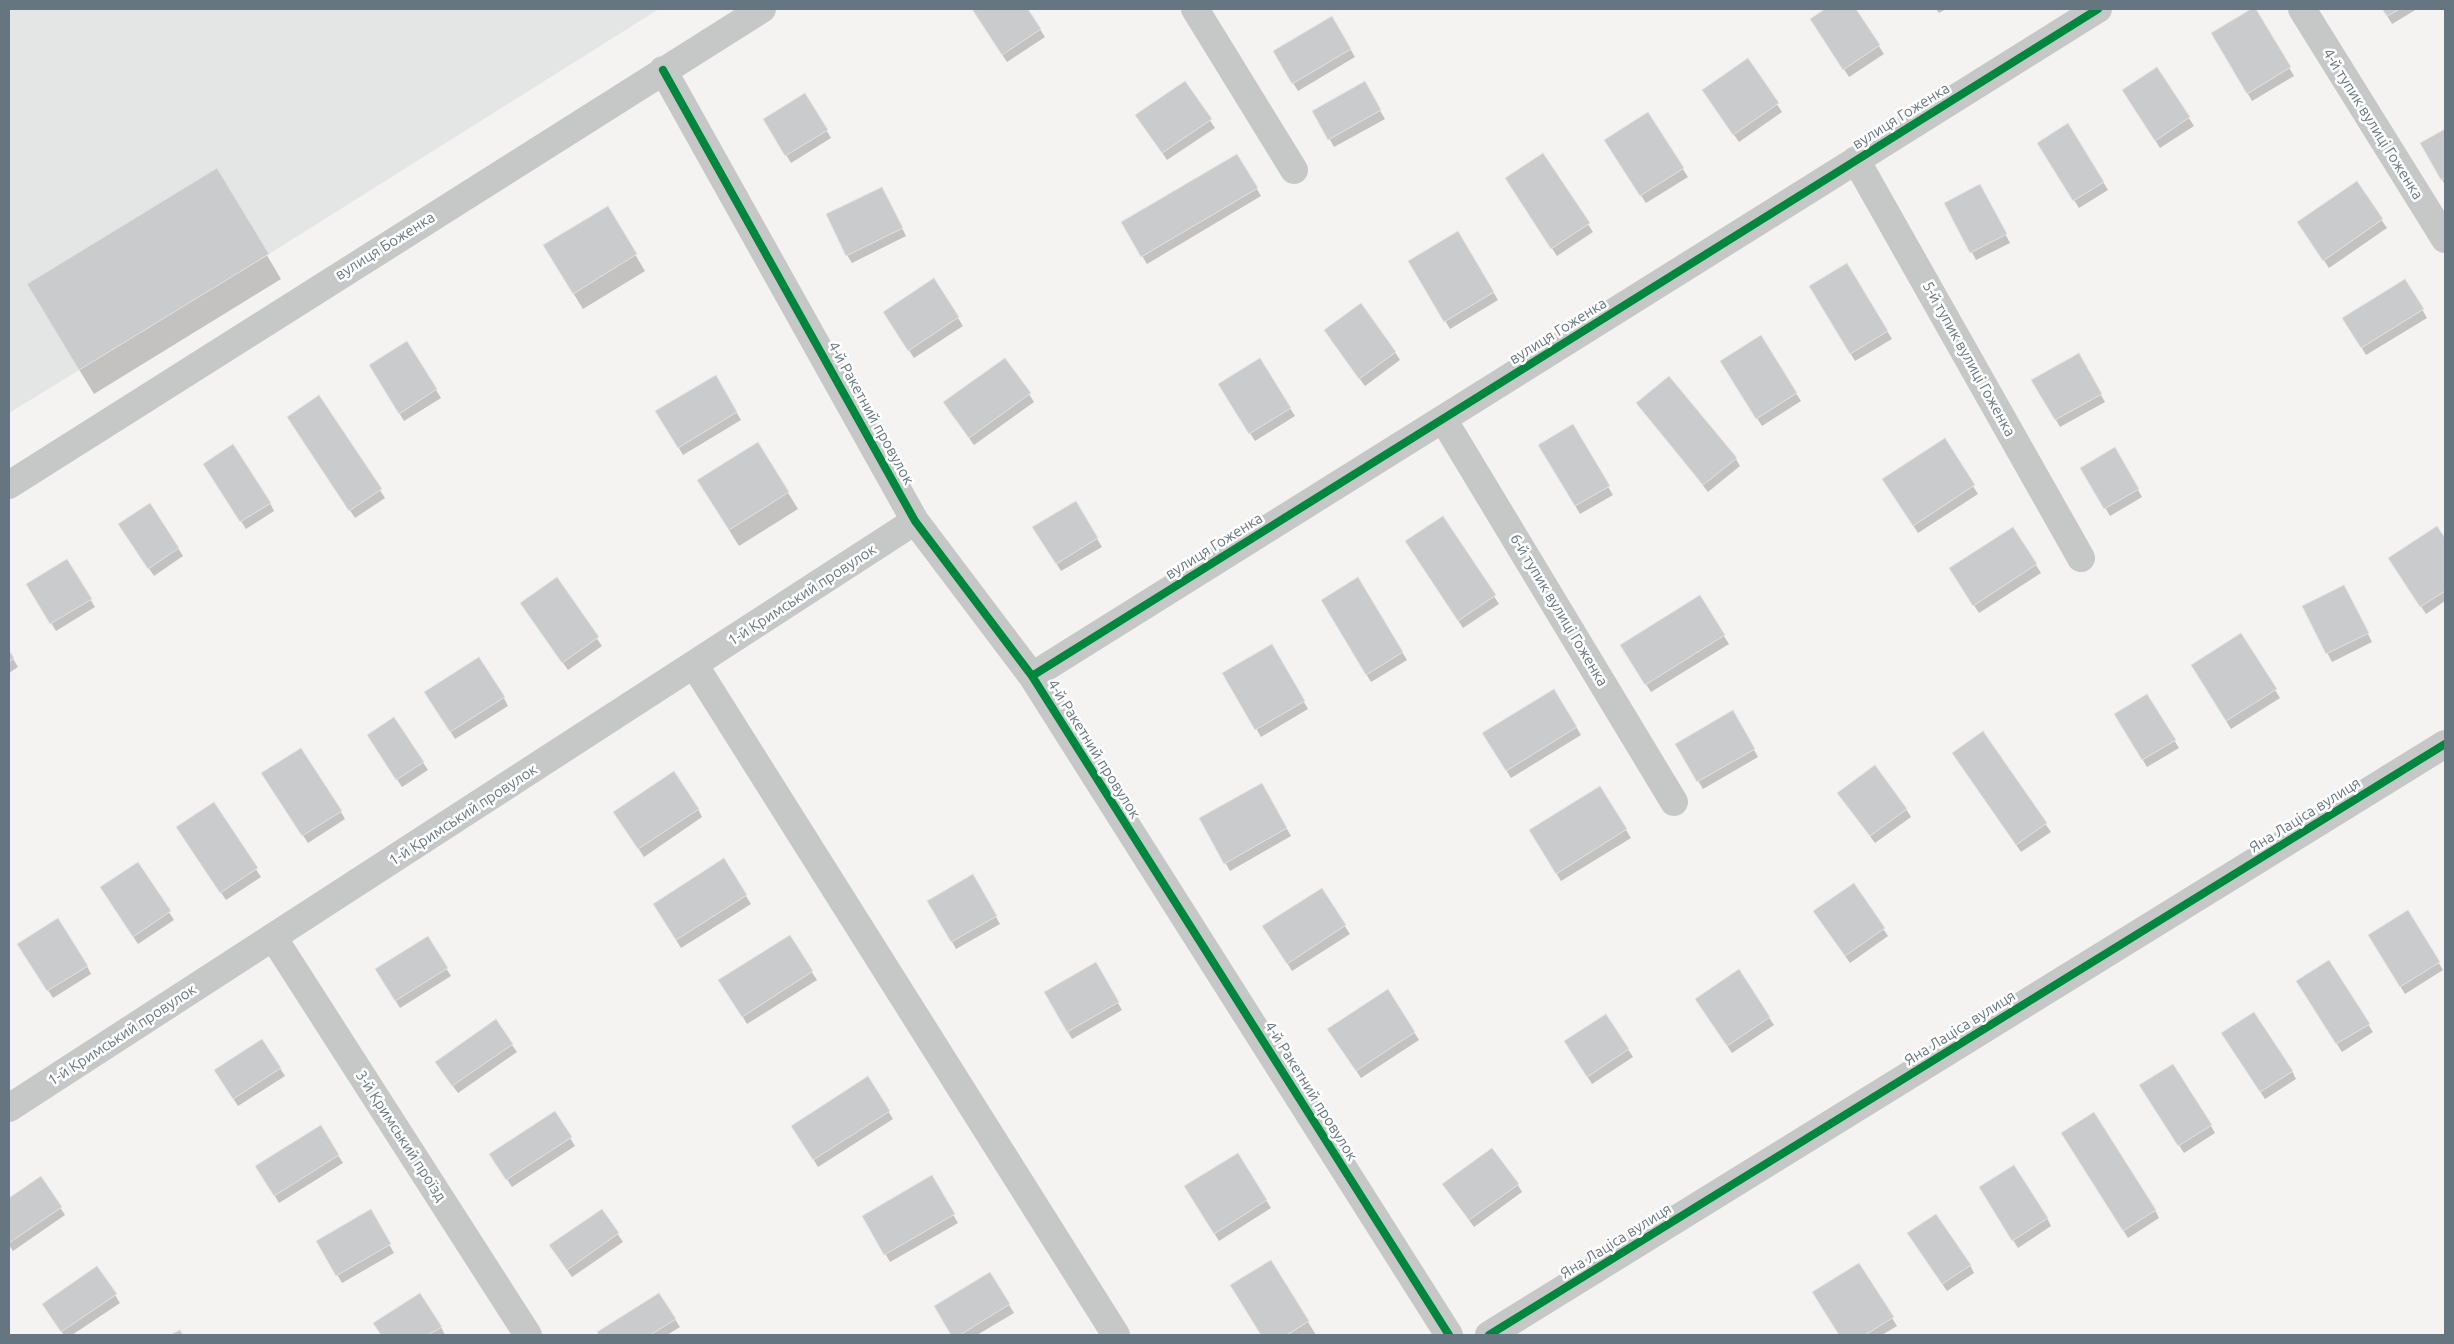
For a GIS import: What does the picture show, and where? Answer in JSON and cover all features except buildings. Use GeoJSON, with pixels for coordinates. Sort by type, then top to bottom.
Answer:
{"type":"FeatureCollection","features":[{"type":"Feature","properties":{"kind":"street","name":"вулиця Боженка"},"geometry":{"type":"LineString","coordinates":[[9,485],[762,9]]}},
{"type":"Feature","properties":{"kind":"street"},"geometry":{"type":"LineString","coordinates":[[1195,9],[1294,170]]}},
{"type":"Feature","properties":{"kind":"street","name":"вулиця Гоженка"},"geometry":{"type":"LineString","coordinates":[[1032,676],[2098,9]]}},
{"type":"Feature","properties":{"kind":"street","name":"4-й тупик вулиці Гоженка"},"geometry":{"type":"LineString","coordinates":[[2302,9],[2445,239]]}},
{"type":"Feature","properties":{"kind":"street","name":"4-й Ракетний провулок"},"geometry":{"type":"LineString","coordinates":[[663,70],[915,521],[1032,676],[1449,1335]]}},
{"type":"Feature","properties":{"kind":"street","name":"5-й тупик вулиці Гоженка"},"geometry":{"type":"LineString","coordinates":[[1856,160],[2081,558]]}},
{"type":"Feature","properties":{"kind":"street","name":"6-й тупик вулиці Гоженка"},"geometry":{"type":"LineString","coordinates":[[1443,419],[1674,802]]}},
{"type":"Feature","properties":{"kind":"street","name":"1-й Кримський провулок"},"geometry":{"type":"LineString","coordinates":[[9,1108],[695,666],[915,521]]}},
{"type":"Feature","properties":{"kind":"street"},"geometry":{"type":"LineString","coordinates":[[695,666],[1116,1335]]}},
{"type":"Feature","properties":{"kind":"street","name":"Яна Лаціса вулиця"},"geometry":{"type":"LineString","coordinates":[[1489,1335],[2445,744]]}},
{"type":"Feature","properties":{"kind":"street","name":"3-й Кримський проїзд"},"geometry":{"type":"LineString","coordinates":[[273,937],[528,1335]]}},
{"type":"Feature","properties":{"kind":"shaded area"},"geometry":{"type":"Polygon","coordinates":[[[9,9],[659,9],[269,254],[9,413],[9,9]]]}},
{"type":"Feature","properties":{"kind":"cycle path"},"geometry":{"type":"LineString","coordinates":[[1032,676],[2098,9]]}},
{"type":"Feature","properties":{"kind":"cycle path"},"geometry":{"type":"LineString","coordinates":[[663,70],[915,521],[1032,676],[1449,1335]]}},
{"type":"Feature","properties":{"kind":"cycle path"},"geometry":{"type":"LineString","coordinates":[[1489,1335],[2445,744]]}}]}
